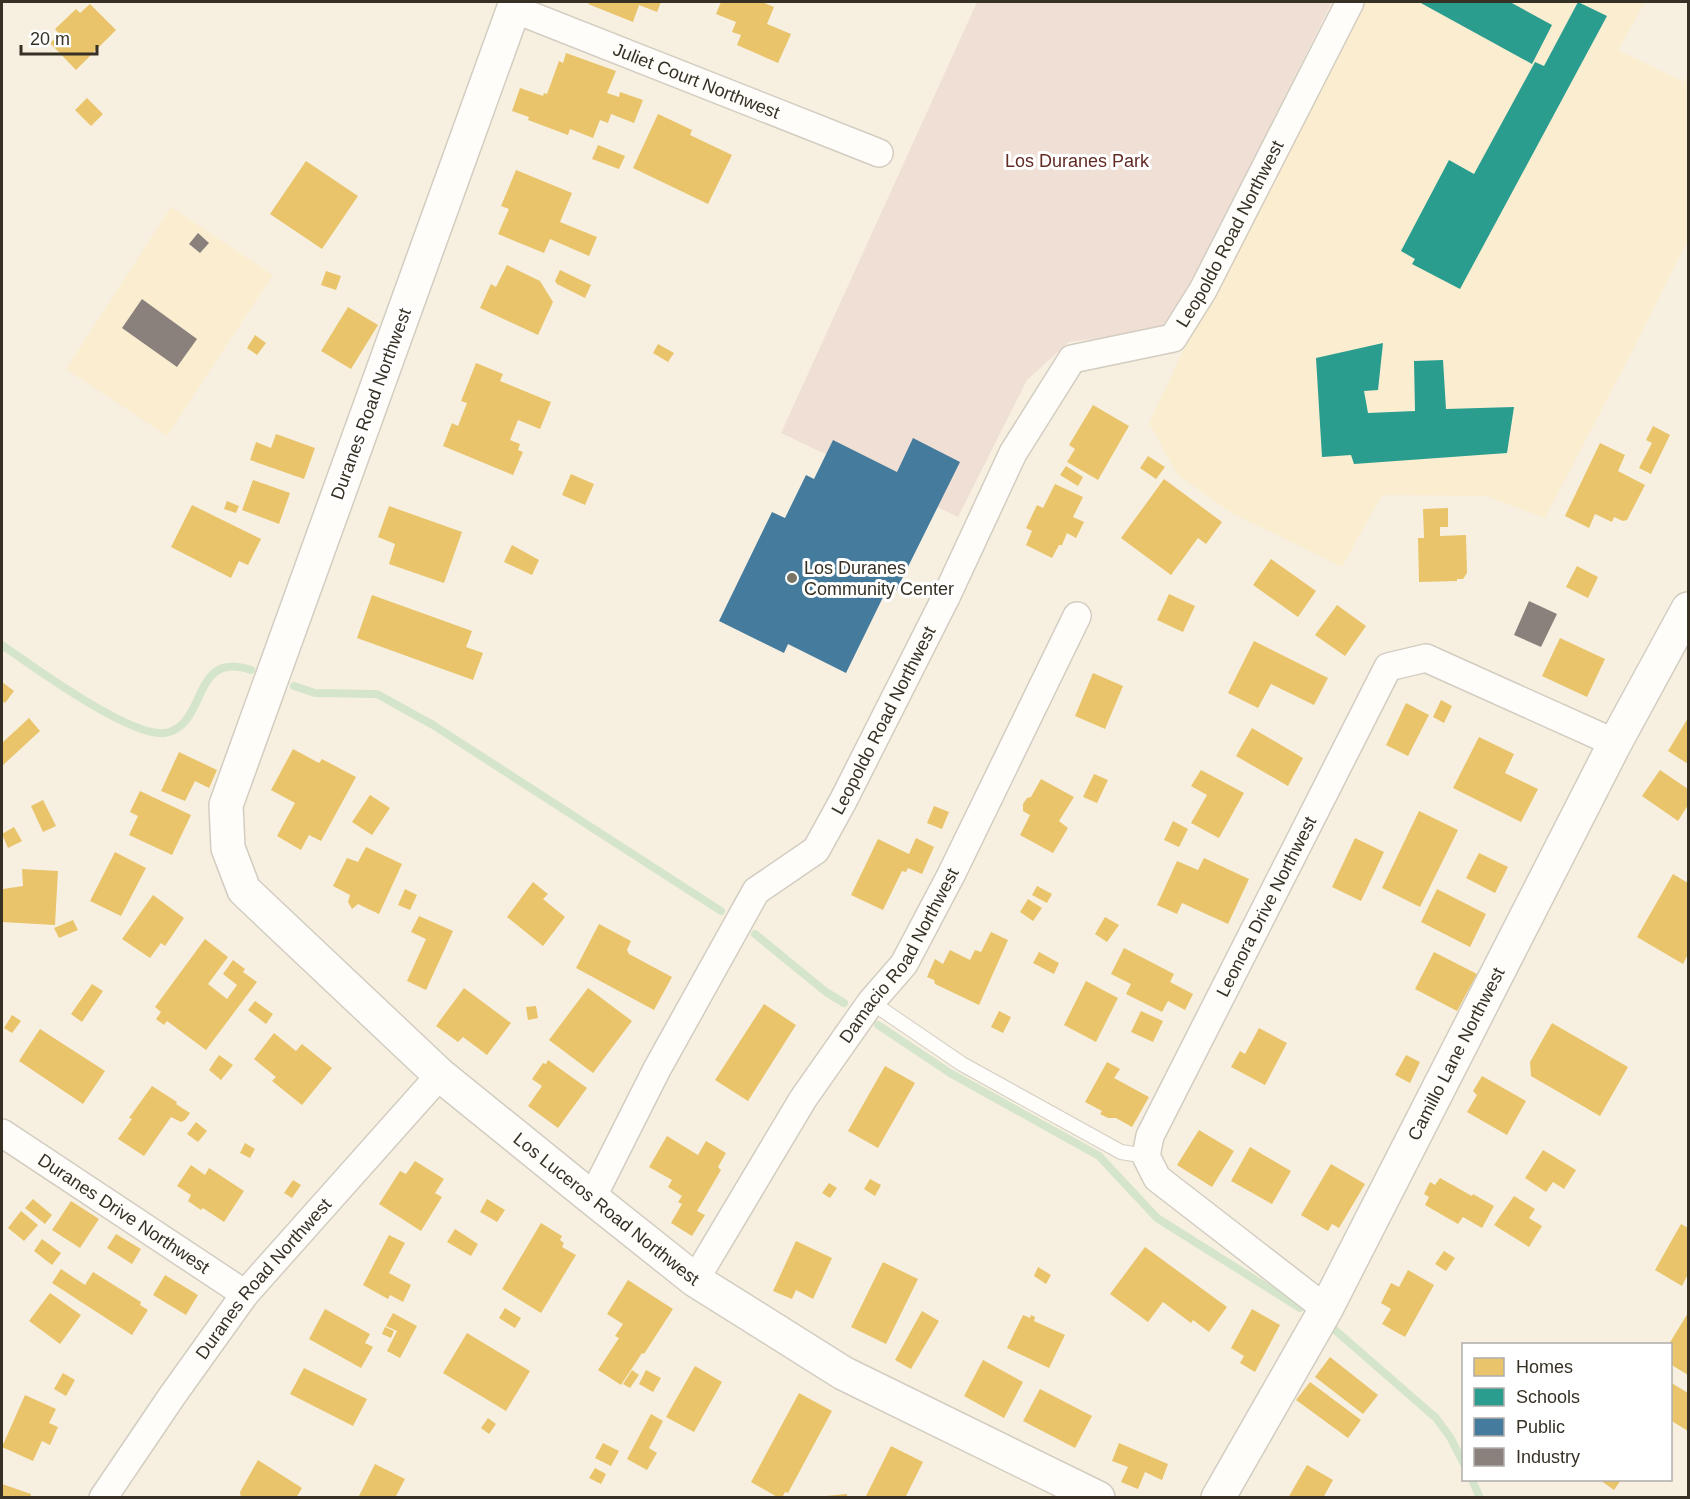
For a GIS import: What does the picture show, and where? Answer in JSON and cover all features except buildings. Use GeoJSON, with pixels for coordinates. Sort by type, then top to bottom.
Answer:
{"type":"FeatureCollection","features":[{"type":"Feature","properties":{"kind":"street","name":"Leopoldo Road Northwest"},"geometry":{"type":"LineString","coordinates":[[592,1198],[657,1069],[756,891],[816,850],[946,597],[1013,453],[1071,359],[1173,338],[1203,290],[1350,2]]}},
{"type":"Feature","properties":{"kind":"street","name":"Juliet Court Northwest"},"geometry":{"type":"LineString","coordinates":[[515,5],[879,153]]}},
{"type":"Feature","properties":{"kind":"street","name":"Duranes Road Northwest"},"geometry":{"type":"LineString","coordinates":[[226,806],[515,5]]}},
{"type":"Feature","properties":{"kind":"street","name":"Camillo Lane Northwest"},"geometry":{"type":"LineString","coordinates":[[1218,1497],[1326,1309],[1614,744],[1689,609]]}},
{"type":"Feature","properties":{"kind":"street","name":"Damacio Road Northwest"},"geometry":{"type":"LineString","coordinates":[[695,1280],[803,1099],[872,1002],[904,963],[946,885],[1077,616]]}},
{"type":"Feature","properties":{"kind":"street","name":"Leonora Drive Northwest"},"geometry":{"type":"LineString","coordinates":[[1146,1156],[1150,1136],[1388,667],[1426,658],[1614,744]]}},
{"type":"Feature","properties":{"kind":"street","name":"Los Luceros Road Northwest"},"geometry":{"type":"LineString","coordinates":[[226,806],[228,848],[244,890],[440,1075],[695,1280],[843,1373],[1098,1497]]}},
{"type":"Feature","properties":{"kind":"street","name":"Duranes Road Northwest"},"geometry":{"type":"LineString","coordinates":[[103,1497],[171,1396],[245,1294],[440,1075]]}},
{"type":"Feature","properties":{"kind":"street","name":"Duranes Drive Northwest"},"geometry":{"type":"LineString","coordinates":[[2,1133],[245,1294]]}},
{"type":"Feature","properties":{"kind":"street"},"geometry":{"type":"LineString","coordinates":[[1146,1156],[1157,1178],[1326,1309]]}},
{"type":"Feature","properties":{"kind":"lane"},"geometry":{"type":"LineString","coordinates":[[872,1002],[972,1070],[1121,1152],[1146,1156]]}},
{"type":"Feature","properties":{"kind":"shaded area"},"geometry":{"type":"Polygon","coordinates":[[[1362,2],[1645,2],[1618,50],[1684,82],[1688,73],[1688,240],[1545,518],[1486,496],[1382,495],[1342,567],[1230,512],[1177,474],[1149,423],[1231,250],[1362,2]]]}},
{"type":"Feature","properties":{"kind":"shaded area"},"geometry":{"type":"Polygon","coordinates":[[[171,207],[273,275],[167,436],[66,369],[171,207]]]}},
{"type":"Feature","properties":{"kind":"green space","name":"Los Duranes Park"},"geometry":{"type":"Polygon","coordinates":[[[977,2],[1332,2],[1178,312],[1158,331],[1069,342],[1027,380],[958,517],[781,433],[977,2]]]}},
{"type":"Feature","properties":{"kind":"waterway"},"geometry":{"type":"LineString","coordinates":[[2,645],[82,699],[106,713],[149,732],[165,733],[179,727],[188,717],[209,679],[218,670],[232,666],[251,670]]}},
{"type":"Feature","properties":{"kind":"waterway"},"geometry":{"type":"LineString","coordinates":[[294,686],[315,693],[377,694],[433,725],[721,911]]}},
{"type":"Feature","properties":{"kind":"waterway"},"geometry":{"type":"LineString","coordinates":[[755,934],[826,992],[844,1003]]}},
{"type":"Feature","properties":{"kind":"waterway"},"geometry":{"type":"LineString","coordinates":[[878,1025],[950,1073],[1099,1156],[1157,1218],[1300,1308]]}},
{"type":"Feature","properties":{"kind":"waterway"},"geometry":{"type":"LineString","coordinates":[[1335,1330],[1436,1418],[1450,1437],[1462,1460]]}},
{"type":"Feature","properties":{"kind":"waterway"},"geometry":{"type":"LineString","coordinates":[[1472,1481],[1480,1498]]}},
{"type":"Feature","properties":{"kind":"place","name":"Los Duranes Community Center"},"geometry":{"type":"Point","coordinates":[792,578]}}]}
